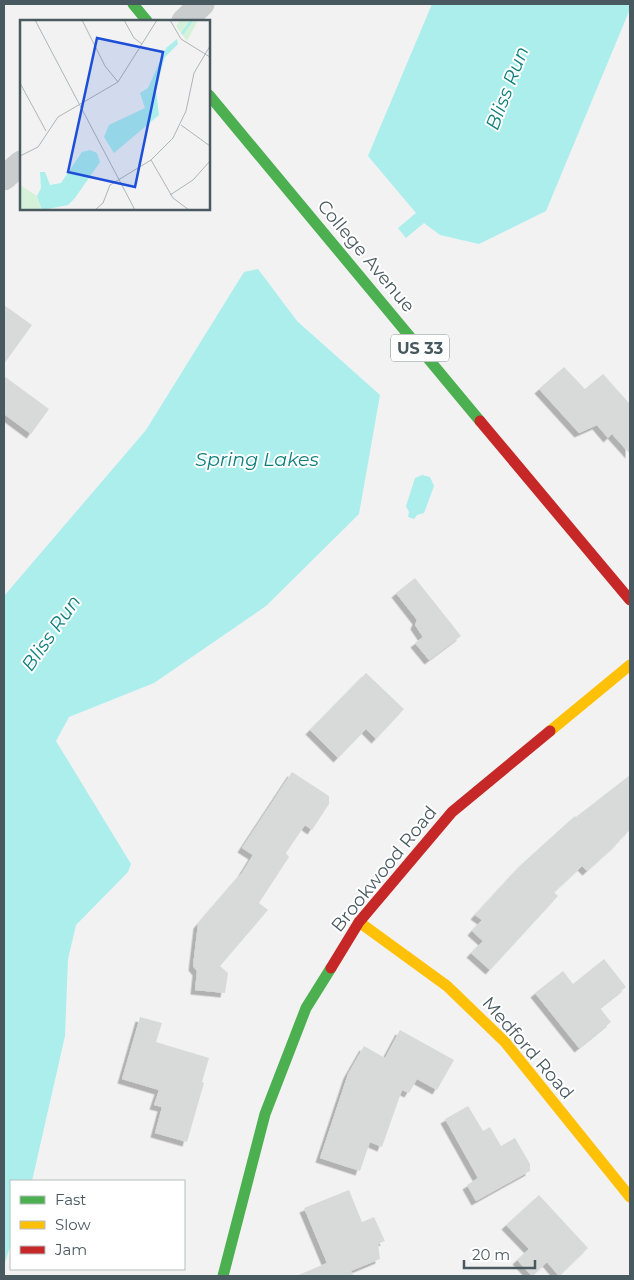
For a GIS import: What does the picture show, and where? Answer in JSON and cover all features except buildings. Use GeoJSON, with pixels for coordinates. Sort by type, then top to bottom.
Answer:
{"type":"FeatureCollection","features":[{"type":"Feature","properties":{"kind":"street"},"geometry":{"type":"LineString","coordinates":[[133,4],[146,20]]}},
{"type":"Feature","properties":{"kind":"street"},"geometry":{"type":"LineString","coordinates":[[185,20],[202,4]]}},
{"type":"Feature","properties":{"kind":"street","name":"College Avenue"},"geometry":{"type":"LineString","coordinates":[[210,96],[630,600]]}},
{"type":"Feature","properties":{"kind":"street"},"geometry":{"type":"LineString","coordinates":[[4,178],[20,164]]}},
{"type":"Feature","properties":{"kind":"street","name":"Brookwood Road"},"geometry":{"type":"LineString","coordinates":[[223,1276],[265,1114],[306,1008],[358,922],[452,812],[630,665]]}},
{"type":"Feature","properties":{"kind":"street","name":"Medford Road"},"geometry":{"type":"LineString","coordinates":[[358,922],[447,986],[505,1042],[630,1197]]}},
{"type":"Feature","properties":{"kind":"water","name":"Bliss Run"},"geometry":{"type":"Polygon","coordinates":[[[432,4],[630,4],[630,9],[546,211],[479,244],[440,235],[424,223],[406,238],[398,228],[416,213],[368,156],[432,4]]]}},
{"type":"Feature","properties":{"kind":"water","name":"Spring Lakes"},"geometry":{"type":"Polygon","coordinates":[[[258,269],[297,321],[380,395],[359,514],[266,606],[154,683],[69,717],[56,741],[131,864],[128,872],[76,925],[68,959],[65,1036],[32,1180],[10,1180],[10,1246],[4,1266],[4,596],[146,430],[244,272],[258,269]]]}},
{"type":"Feature","properties":{"kind":"water"},"geometry":{"type":"Polygon","coordinates":[[[422,475],[430,477],[434,486],[424,513],[417,515],[414,519],[408,517],[409,512],[406,506],[415,478],[422,475]]]}},
{"type":"Feature","properties":{"kind":"traffic: fast"},"geometry":{"type":"LineString","coordinates":[[133,4],[146,20]]}},
{"type":"Feature","properties":{"kind":"traffic: fast"},"geometry":{"type":"LineString","coordinates":[[210,96],[480,421]]}},
{"type":"Feature","properties":{"kind":"traffic: fast"},"geometry":{"type":"LineString","coordinates":[[223,1276],[265,1114],[306,1008],[331,968]]}},
{"type":"Feature","properties":{"kind":"traffic: slow"},"geometry":{"type":"LineString","coordinates":[[550,731],[630,665]]}},
{"type":"Feature","properties":{"kind":"traffic: slow"},"geometry":{"type":"LineString","coordinates":[[359,922],[447,986],[505,1042],[630,1197]]}},
{"type":"Feature","properties":{"kind":"traffic: jam"},"geometry":{"type":"LineString","coordinates":[[480,421],[630,600]]}},
{"type":"Feature","properties":{"kind":"traffic: jam"},"geometry":{"type":"LineString","coordinates":[[331,968],[359,922],[452,812],[550,731]]}}]}
